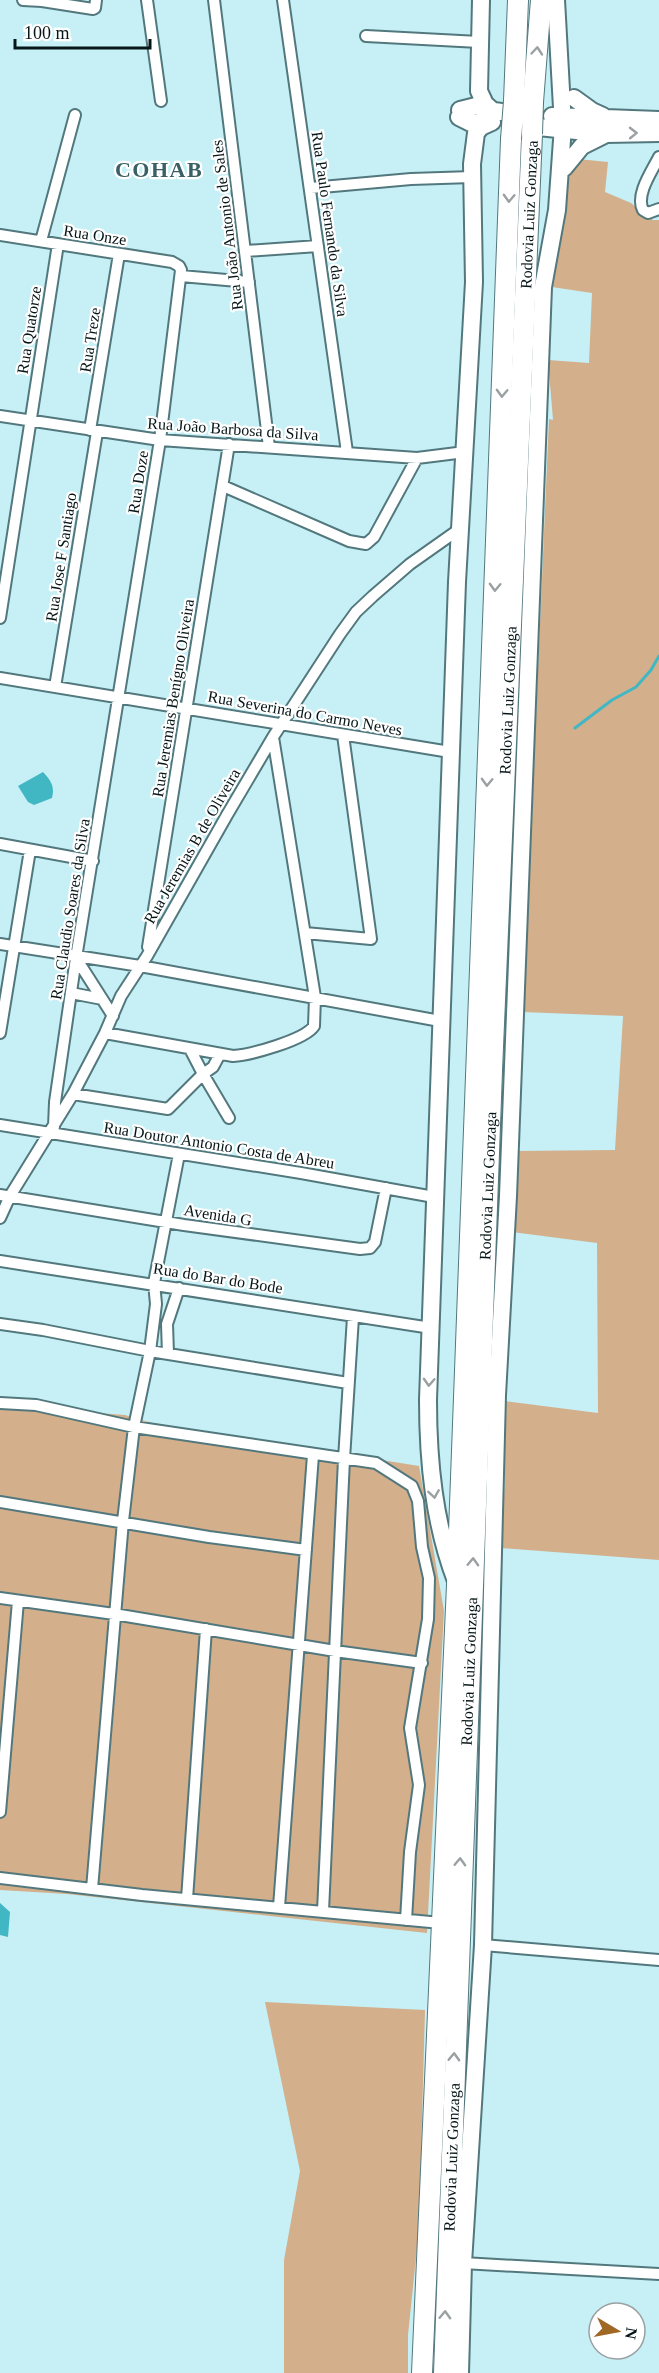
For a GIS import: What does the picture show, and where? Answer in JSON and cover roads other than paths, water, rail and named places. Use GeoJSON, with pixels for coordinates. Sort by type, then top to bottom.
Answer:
{"type":"FeatureCollection","features":[{"type":"Feature","properties":{"kind":"highway","name":"Rodovia Luiz Gonzaga"},"geometry":{"type":"LineString","coordinates":[[444,2373],[461,1835],[517,457],[539,130],[524,102],[518,0]]}},
{"type":"Feature","properties":{"kind":"highway","name":"Rodovia Luiz Gonzaga"},"geometry":{"type":"LineString","coordinates":[[422,2373],[457,1585],[511,139],[524,102],[541,0]]}},
{"type":"Feature","properties":{"kind":"main road"},"geometry":{"type":"LineString","coordinates":[[481,0],[478,66],[480,95],[493,117]]}},
{"type":"Feature","properties":{"kind":"main road"},"geometry":{"type":"LineString","coordinates":[[556,0],[558,51],[571,124]]}},
{"type":"Feature","properties":{"kind":"main road"},"geometry":{"type":"LineString","coordinates":[[460,2373],[464,2263],[483,1945],[497,1406],[508,1196],[543,287],[574,98],[560,64]]}},
{"type":"Feature","properties":{"kind":"main road"},"geometry":{"type":"LineString","coordinates":[[472,171],[460,114],[478,66]]}},
{"type":"Feature","properties":{"kind":"main road"},"geometry":{"type":"LineString","coordinates":[[574,98],[608,126]]}},
{"type":"Feature","properties":{"kind":"main road"},"geometry":{"type":"LineString","coordinates":[[460,114],[476,106],[493,117],[539,130],[571,124]]}},
{"type":"Feature","properties":{"kind":"main road"},"geometry":{"type":"LineString","coordinates":[[457,1585],[444,1550],[429,1456],[428,1400],[450,752],[474,282],[472,171],[476,133],[493,117],[608,126],[659,133]]}},
{"type":"Feature","properties":{"kind":"main road"},"geometry":{"type":"LineString","coordinates":[[562,174],[582,146],[608,126],[659,120]]}},
{"type":"Feature","properties":{"kind":"street"},"geometry":{"type":"LineString","coordinates":[[23,0],[95,5]]}},
{"type":"Feature","properties":{"kind":"street"},"geometry":{"type":"LineString","coordinates":[[147,0],[161,101]]}},
{"type":"Feature","properties":{"kind":"street","name":"Rua João Antonio de Sales"},"geometry":{"type":"LineString","coordinates":[[214,0],[268,447]]}},
{"type":"Feature","properties":{"kind":"street","name":"Rua Paulo Fernando da Silva"},"geometry":{"type":"LineString","coordinates":[[283,0],[347,452]]}},
{"type":"Feature","properties":{"kind":"street"},"geometry":{"type":"LineString","coordinates":[[366,36],[479,42]]}},
{"type":"Feature","properties":{"kind":"street"},"geometry":{"type":"LineString","coordinates":[[41,241],[75,115]]}},
{"type":"Feature","properties":{"kind":"street"},"geometry":{"type":"LineString","coordinates":[[659,157],[644,188],[640,203],[643,210],[648,213],[659,209]]}},
{"type":"Feature","properties":{"kind":"street"},"geometry":{"type":"LineString","coordinates":[[311,188],[472,171]]}},
{"type":"Feature","properties":{"kind":"street","name":"Rua Onze"},"geometry":{"type":"LineString","coordinates":[[0,235],[172,262],[180,266],[181,273],[249,282]]}},
{"type":"Feature","properties":{"kind":"street","name":"Rua Quatorze"},"geometry":{"type":"LineString","coordinates":[[0,618],[58,244]]}},
{"type":"Feature","properties":{"kind":"street"},"geometry":{"type":"LineString","coordinates":[[246,251],[318,246]]}},
{"type":"Feature","properties":{"kind":"street","name":"Rua Treze"},"geometry":{"type":"LineString","coordinates":[[93,431],[119,254]]}},
{"type":"Feature","properties":{"kind":"street","name":"Rua Doze"},"geometry":{"type":"LineString","coordinates":[[119,697],[160,440],[181,273]]}},
{"type":"Feature","properties":{"kind":"street","name":"Rua João Barbosa da Silva"},"geometry":{"type":"LineString","coordinates":[[0,416],[160,440],[417,458],[465,452]]}},
{"type":"Feature","properties":{"kind":"street","name":"Rua Jose F Santiago"},"geometry":{"type":"LineString","coordinates":[[55,687],[93,431]]}},
{"type":"Feature","properties":{"kind":"street","name":"Rua Jeremias Benígno Oliveira"},"geometry":{"type":"LineString","coordinates":[[147,956],[229,444]]}},
{"type":"Feature","properties":{"kind":"street"},"geometry":{"type":"LineString","coordinates":[[223,486],[349,541],[366,544],[374,537],[417,458]]}},
{"type":"Feature","properties":{"kind":"street","name":"Rua Jeremias B de Oliveira"},"geometry":{"type":"LineString","coordinates":[[0,1218],[5,1195],[52,1130],[74,1094],[121,996],[147,956],[281,724],[356,612],[410,564],[461,528]]}},
{"type":"Feature","properties":{"kind":"street","name":"Rua Severina do Carmo Neves"},"geometry":{"type":"LineString","coordinates":[[0,678],[450,752]]}},
{"type":"Feature","properties":{"kind":"street","name":"Rua Claudio Soares da Silva"},"geometry":{"type":"LineString","coordinates":[[52,1130],[71,993],[119,697]]}},
{"type":"Feature","properties":{"kind":"street"},"geometry":{"type":"LineString","coordinates":[[305,933],[371,939],[342,735]]}},
{"type":"Feature","properties":{"kind":"street"},"geometry":{"type":"LineString","coordinates":[[105,1033],[233,1056],[252,1054],[311,1032],[316,1020],[315,998],[273,737]]}},
{"type":"Feature","properties":{"kind":"street"},"geometry":{"type":"LineString","coordinates":[[0,844],[93,861]]}},
{"type":"Feature","properties":{"kind":"street"},"geometry":{"type":"LineString","coordinates":[[0,1033],[30,850]]}},
{"type":"Feature","properties":{"kind":"street"},"geometry":{"type":"LineString","coordinates":[[0,944],[140,966],[440,1021]]}},
{"type":"Feature","properties":{"kind":"street"},"geometry":{"type":"LineString","coordinates":[[77,957],[113,1016]]}},
{"type":"Feature","properties":{"kind":"street"},"geometry":{"type":"LineString","coordinates":[[71,993],[102,999]]}},
{"type":"Feature","properties":{"kind":"street"},"geometry":{"type":"LineString","coordinates":[[190,1049],[229,1118]]}},
{"type":"Feature","properties":{"kind":"street"},"geometry":{"type":"LineString","coordinates":[[74,1094],[168,1109],[213,1067],[220,1054]]}},
{"type":"Feature","properties":{"kind":"street","name":"Rua Doutor Antonio Costa de Abreu"},"geometry":{"type":"LineString","coordinates":[[0,1125],[52,1130],[434,1197]]}},
{"type":"Feature","properties":{"kind":"street"},"geometry":{"type":"LineString","coordinates":[[92,1889],[114,1614],[134,1427],[150,1351],[157,1297],[154,1283],[179,1154]]}},
{"type":"Feature","properties":{"kind":"street","name":"Avenida G"},"geometry":{"type":"LineString","coordinates":[[5,1195],[293,1242],[366,1249],[375,1242],[386,1188]]}},
{"type":"Feature","properties":{"kind":"street","name":"Rua do Bar do Bode"},"geometry":{"type":"LineString","coordinates":[[0,1261],[154,1283],[430,1328]]}},
{"type":"Feature","properties":{"kind":"street"},"geometry":{"type":"LineString","coordinates":[[168,1354],[167,1323],[179,1288]]}},
{"type":"Feature","properties":{"kind":"street"},"geometry":{"type":"LineString","coordinates":[[323,1911],[344,1459],[353,1317]]}},
{"type":"Feature","properties":{"kind":"street"},"geometry":{"type":"LineString","coordinates":[[0,1324],[348,1383]]}},
{"type":"Feature","properties":{"kind":"street"},"geometry":{"type":"LineString","coordinates":[[0,1403],[52,1407],[134,1427],[376,1463],[407,1481],[416,1494],[422,1547],[429,1578],[428,1619],[410,1728],[419,1785],[410,1852],[406,1920]]}},
{"type":"Feature","properties":{"kind":"street"},"geometry":{"type":"LineString","coordinates":[[279,1907],[313,1455]]}},
{"type":"Feature","properties":{"kind":"street"},"geometry":{"type":"LineString","coordinates":[[0,1502],[209,1537],[306,1550]]}},
{"type":"Feature","properties":{"kind":"street"},"geometry":{"type":"LineString","coordinates":[[0,1598],[422,1663]]}},
{"type":"Feature","properties":{"kind":"street"},"geometry":{"type":"LineString","coordinates":[[0,1812],[18,1601]]}},
{"type":"Feature","properties":{"kind":"street"},"geometry":{"type":"LineString","coordinates":[[187,1899],[206,1629]]}},
{"type":"Feature","properties":{"kind":"street"},"geometry":{"type":"LineString","coordinates":[[0,1878],[187,1899],[441,1923]]}},
{"type":"Feature","properties":{"kind":"street"},"geometry":{"type":"LineString","coordinates":[[483,1945],[659,1960]]}},
{"type":"Feature","properties":{"kind":"street"},"geometry":{"type":"LineString","coordinates":[[464,2263],[659,2274]]}},
{"type":"Feature","properties":{"kind":"water"},"geometry":{"type":"Polygon","coordinates":[[[43,772],[52,784],[52,798],[34,805],[28,802],[18,786],[43,772]]]}},
{"type":"Feature","properties":{"kind":"water"},"geometry":{"type":"Polygon","coordinates":[[[0,1903],[10,1912],[8,1937],[0,1935],[0,1903]]]}},
{"type":"Feature","properties":{"kind":"waterway"},"geometry":{"type":"LineString","coordinates":[[575,728],[612,700],[636,687],[651,670],[659,656]]}},
{"type":"Feature","properties":{"kind":"district","name":"COHAB"},"geometry":{"type":"Point","coordinates":[159,169]}}]}
